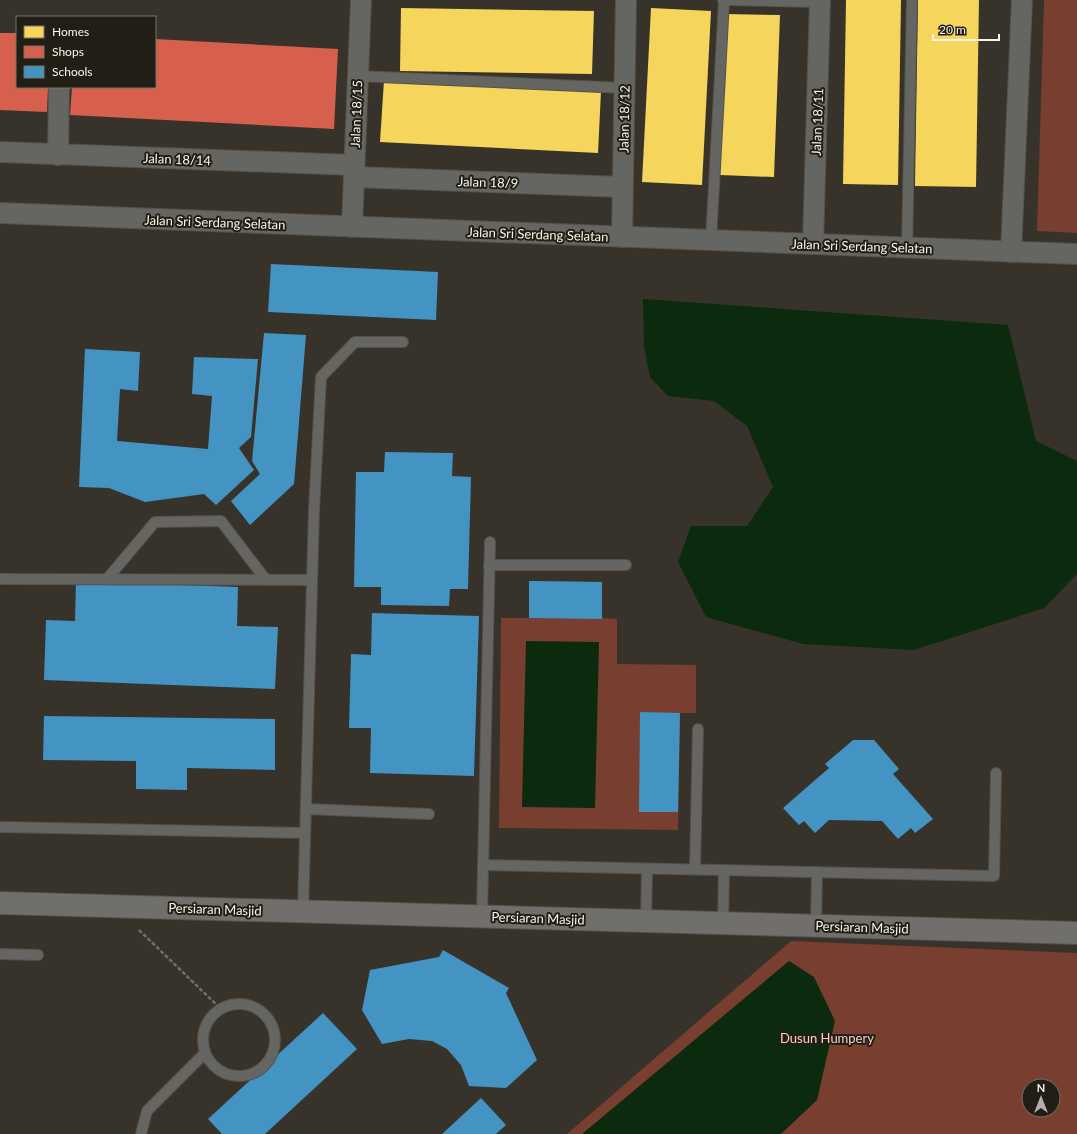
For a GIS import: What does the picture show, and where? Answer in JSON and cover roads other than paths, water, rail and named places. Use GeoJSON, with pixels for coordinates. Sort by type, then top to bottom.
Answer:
{"type":"FeatureCollection","features":[{"type":"Feature","properties":{"kind":"street","name":"Jalan 18/15"},"geometry":{"type":"LineString","coordinates":[[352,227],[361,0]]}},
{"type":"Feature","properties":{"kind":"street","name":"Jalan 18/12"},"geometry":{"type":"LineString","coordinates":[[622,237],[626,0]]}},
{"type":"Feature","properties":{"kind":"street"},"geometry":{"type":"LineString","coordinates":[[1011,252],[1022,0]]}},
{"type":"Feature","properties":{"kind":"street","name":"Jalan 18/11"},"geometry":{"type":"LineString","coordinates":[[813,244],[820,1]]}},
{"type":"Feature","properties":{"kind":"street"},"geometry":{"type":"LineString","coordinates":[[58,155],[59,88]]}},
{"type":"Feature","properties":{"kind":"street","name":"Jalan 18/14"},"geometry":{"type":"LineString","coordinates":[[0,152],[354,171]]}},
{"type":"Feature","properties":{"kind":"street","name":"Jalan 18/9"},"geometry":{"type":"LineString","coordinates":[[354,171],[622,187]]}},
{"type":"Feature","properties":{"kind":"street","name":"Jalan Sri Serdang Selatan"},"geometry":{"type":"LineString","coordinates":[[0,213],[1077,254]]}},
{"type":"Feature","properties":{"kind":"street","name":"Persiaran Masjid"},"geometry":{"type":"LineString","coordinates":[[0,903],[1077,933]]}},
{"type":"Feature","properties":{"kind":"lane"},"geometry":{"type":"LineString","coordinates":[[712,241],[723,0],[820,1]]}},
{"type":"Feature","properties":{"kind":"lane"},"geometry":{"type":"LineString","coordinates":[[907,248],[912,0]]}},
{"type":"Feature","properties":{"kind":"lane"},"geometry":{"type":"LineString","coordinates":[[358,76],[624,88]]}},
{"type":"Feature","properties":{"kind":"lane"},"geometry":{"type":"LineString","coordinates":[[303,911],[314,510],[321,377],[355,342],[403,342]]}},
{"type":"Feature","properties":{"kind":"lane"},"geometry":{"type":"LineString","coordinates":[[107,579],[155,522],[221,521],[266,580]]}},
{"type":"Feature","properties":{"kind":"lane"},"geometry":{"type":"LineString","coordinates":[[482,916],[490,542]]}},
{"type":"Feature","properties":{"kind":"lane"},"geometry":{"type":"LineString","coordinates":[[489,565],[626,565]]}},
{"type":"Feature","properties":{"kind":"lane"},"geometry":{"type":"LineString","coordinates":[[0,579],[312,580]]}},
{"type":"Feature","properties":{"kind":"lane"},"geometry":{"type":"LineString","coordinates":[[695,869],[698,729]]}},
{"type":"Feature","properties":{"kind":"lane"},"geometry":{"type":"LineString","coordinates":[[483,865],[994,876],[996,773]]}},
{"type":"Feature","properties":{"kind":"lane"},"geometry":{"type":"LineString","coordinates":[[306,809],[429,814]]}},
{"type":"Feature","properties":{"kind":"lane"},"geometry":{"type":"LineString","coordinates":[[0,827],[305,834]]}},
{"type":"Feature","properties":{"kind":"lane"},"geometry":{"type":"LineString","coordinates":[[646,921],[647,869]]}},
{"type":"Feature","properties":{"kind":"lane"},"geometry":{"type":"LineString","coordinates":[[723,923],[724,870]]}},
{"type":"Feature","properties":{"kind":"lane"},"geometry":{"type":"LineString","coordinates":[[816,926],[817,872]]}},
{"type":"Feature","properties":{"kind":"lane"},"geometry":{"type":"LineString","coordinates":[[0,954],[38,955]]}},
{"type":"Feature","properties":{"kind":"lane"},"geometry":{"type":"LineString","coordinates":[[238,1003],[250,1005],[262,1011],[270,1021],[274,1032],[275,1044],[271,1056],[264,1066],[253,1073],[242,1076],[230,1075],[219,1070],[211,1063],[205,1053],[202,1042],[203,1030],[208,1020],[221,1008],[238,1003]]}},
{"type":"Feature","properties":{"kind":"lane"},"geometry":{"type":"LineString","coordinates":[[142,1134],[147,1111],[205,1053]]}},
{"type":"Feature","properties":{"kind":"park label","name":"Dusun Humpery"},"geometry":{"type":"Point","coordinates":[827,1038]}}]}
